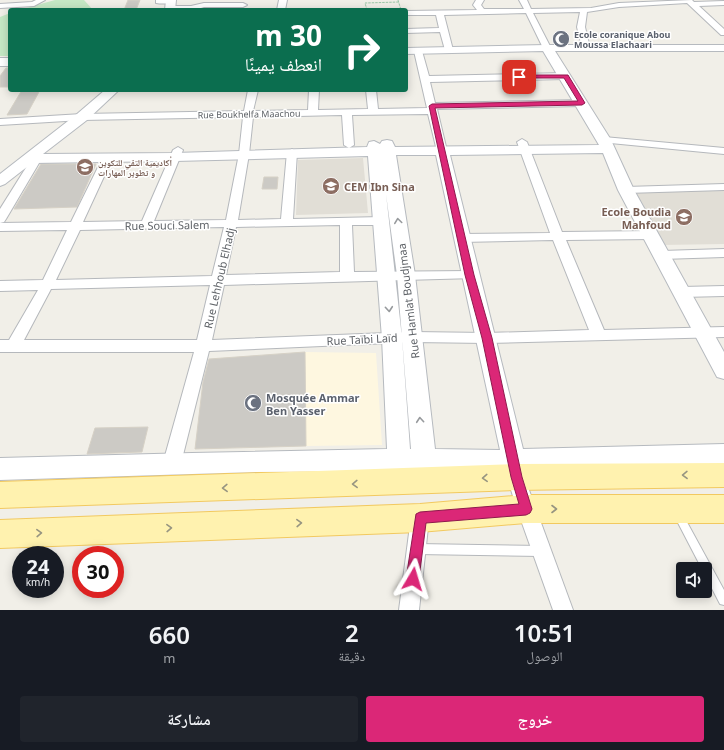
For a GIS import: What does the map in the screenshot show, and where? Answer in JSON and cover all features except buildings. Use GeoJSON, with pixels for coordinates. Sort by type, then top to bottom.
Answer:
{"type":"FeatureCollection","features":[{"type":"Feature","properties":{"kind":"main road"},"geometry":{"type":"LineString","coordinates":[[0,496],[398,482],[515,469],[724,474]]}},
{"type":"Feature","properties":{"kind":"main road"},"geometry":{"type":"LineString","coordinates":[[0,534],[420,518],[526,509],[724,509]]}},
{"type":"Feature","properties":{"kind":"street"},"geometry":{"type":"LineString","coordinates":[[0,6],[34,4],[41,0]]}},
{"type":"Feature","properties":{"kind":"street"},"geometry":{"type":"LineString","coordinates":[[480,0],[477,5],[482,12]]}},
{"type":"Feature","properties":{"kind":"street"},"geometry":{"type":"LineString","coordinates":[[523,0],[548,48],[582,103],[610,144],[626,190],[652,235],[724,371]]}},
{"type":"Feature","properties":{"kind":"street"},"geometry":{"type":"LineString","coordinates":[[690,2],[724,33]]}},
{"type":"Feature","properties":{"kind":"street"},"geometry":{"type":"LineString","coordinates":[[408,13],[445,10],[482,12],[584,10],[598,9],[611,3],[724,3]]}},
{"type":"Feature","properties":{"kind":"street"},"geometry":{"type":"LineString","coordinates":[[159,4],[171,4],[189,8]]}},
{"type":"Feature","properties":{"kind":"street"},"geometry":{"type":"LineString","coordinates":[[196,8],[204,5],[243,5]]}},
{"type":"Feature","properties":{"kind":"street"},"geometry":{"type":"LineString","coordinates":[[445,10],[443,30],[449,50]]}},
{"type":"Feature","properties":{"kind":"street"},"geometry":{"type":"LineString","coordinates":[[584,10],[581,27],[586,48]]}},
{"type":"Feature","properties":{"kind":"street"},"geometry":{"type":"LineString","coordinates":[[409,42],[443,30]]}},
{"type":"Feature","properties":{"kind":"street"},"geometry":{"type":"LineString","coordinates":[[409,42],[449,50],[548,48],[724,48]]}},
{"type":"Feature","properties":{"kind":"street"},"geometry":{"type":"LineString","coordinates":[[409,42],[425,79],[461,238],[487,338],[515,469],[526,509],[563,610]]}},
{"type":"Feature","properties":{"kind":"street"},"geometry":{"type":"LineString","coordinates":[[425,79],[566,76]]}},
{"type":"Feature","properties":{"kind":"street"},"geometry":{"type":"LineString","coordinates":[[0,168],[65,118],[96,92]]}},
{"type":"Feature","properties":{"kind":"street"},"geometry":{"type":"LineString","coordinates":[[0,181],[34,156],[111,92]]}},
{"type":"Feature","properties":{"kind":"street","name":"Rue Lehhoub Elhadj"},"geometry":{"type":"LineString","coordinates":[[172,463],[203,346],[231,224],[253,92]]}},
{"type":"Feature","properties":{"kind":"street"},"geometry":{"type":"LineString","coordinates":[[313,114],[314,92]]}},
{"type":"Feature","properties":{"kind":"street"},"geometry":{"type":"LineString","coordinates":[[371,92],[373,112]]}},
{"type":"Feature","properties":{"kind":"street","name":"Rue Boukhelfa Maachou"},"geometry":{"type":"LineString","coordinates":[[0,122],[82,117],[347,113],[582,103]]}},
{"type":"Feature","properties":{"kind":"street"},"geometry":{"type":"LineString","coordinates":[[347,113],[349,145]]}},
{"type":"Feature","properties":{"kind":"street"},"geometry":{"type":"LineString","coordinates":[[244,151],[292,152],[381,148],[610,144],[631,142],[724,151]]}},
{"type":"Feature","properties":{"kind":"street"},"geometry":{"type":"LineString","coordinates":[[34,156],[244,151],[349,145],[381,148]]}},
{"type":"Feature","properties":{"kind":"street"},"geometry":{"type":"LineString","coordinates":[[524,146],[558,237],[599,336]]}},
{"type":"Feature","properties":{"kind":"street","name":"Rue Hamlat Boudjmaa"},"geometry":{"type":"LineString","coordinates":[[381,148],[382,220],[392,338],[399,460]]}},
{"type":"Feature","properties":{"kind":"street","name":"Rue Hamlat Boudjmaa"},"geometry":{"type":"LineString","coordinates":[[381,148],[406,275],[424,459]]}},
{"type":"Feature","properties":{"kind":"street"},"geometry":{"type":"LineString","coordinates":[[287,223],[292,152]]}},
{"type":"Feature","properties":{"kind":"street"},"geometry":{"type":"LineString","coordinates":[[34,156],[108,157],[176,153]]}},
{"type":"Feature","properties":{"kind":"street"},"geometry":{"type":"LineString","coordinates":[[146,225],[176,153]]}},
{"type":"Feature","properties":{"kind":"street"},"geometry":{"type":"LineString","coordinates":[[0,219],[34,156]]}},
{"type":"Feature","properties":{"kind":"street"},"geometry":{"type":"LineString","coordinates":[[7,346],[47,285],[108,157]]}},
{"type":"Feature","properties":{"kind":"street"},"geometry":{"type":"LineString","coordinates":[[626,190],[724,187]]}},
{"type":"Feature","properties":{"kind":"street","name":"Rue Souci Salem"},"geometry":{"type":"LineString","coordinates":[[0,227],[74,227],[382,220]]}},
{"type":"Feature","properties":{"kind":"street"},"geometry":{"type":"LineString","coordinates":[[346,222],[347,277]]}},
{"type":"Feature","properties":{"kind":"street"},"geometry":{"type":"LineString","coordinates":[[461,238],[652,235]]}},
{"type":"Feature","properties":{"kind":"street"},"geometry":{"type":"LineString","coordinates":[[662,255],[724,253]]}},
{"type":"Feature","properties":{"kind":"street"},"geometry":{"type":"LineString","coordinates":[[0,286],[406,275],[470,275]]}},
{"type":"Feature","properties":{"kind":"street"},"geometry":{"type":"LineString","coordinates":[[682,292],[724,291]]}},
{"type":"Feature","properties":{"kind":"street","name":"Rue Taïbi Laïd"},"geometry":{"type":"LineString","coordinates":[[7,346],[203,346],[413,337],[487,338],[724,332]]}},
{"type":"Feature","properties":{"kind":"street"},"geometry":{"type":"LineString","coordinates":[[0,469],[172,463],[424,459],[515,469],[724,454]]}},
{"type":"Feature","properties":{"kind":"street"},"geometry":{"type":"LineString","coordinates":[[409,610],[420,518]]}},
{"type":"Feature","properties":{"kind":"lane"},"geometry":{"type":"LineString","coordinates":[[675,508],[724,600]]}},
{"type":"Feature","properties":{"kind":"lane"},"geometry":{"type":"LineString","coordinates":[[417,549],[542,551]]}},
{"type":"Feature","properties":{"kind":"path"},"geometry":{"type":"LineString","coordinates":[[366,8],[365,3],[398,1]]}},
{"type":"Feature","properties":{"kind":"shaded area","name":"CEM Ibn Sina"},"geometry":{"type":"Polygon","coordinates":[[[363,158],[368,213],[296,215],[298,160],[363,158]]]}},
{"type":"Feature","properties":{"kind":"shaded area","name":"Ecole Boudia Mahfoud"},"geometry":{"type":"Polygon","coordinates":[[[724,188],[724,244],[661,245],[628,190],[724,188]]]}},
{"type":"Feature","properties":{"kind":"shaded area"},"geometry":{"type":"Polygon","coordinates":[[[305,352],[376,353],[382,445],[306,446],[305,352]]]}},
{"type":"Feature","properties":{"kind":"green space"},"geometry":{"type":"Polygon","coordinates":[[[55,0],[84,0],[91,8],[26,8],[55,0]]]}},
{"type":"Feature","properties":{"kind":"green space"},"geometry":{"type":"Polygon","coordinates":[[[8,14],[8,56],[0,56],[0,17],[8,14]]]}},
{"type":"Feature","properties":{"kind":"place","name":"Ecole coranique Abou Moussa Elachaari"},"geometry":{"type":"Point","coordinates":[561,39]}},
{"type":"Feature","properties":{"kind":"place","name":"أكاديمية التقي للتكوين و تطوير المهارات"},"geometry":{"type":"Point","coordinates":[85,167]}},
{"type":"Feature","properties":{"kind":"place","name":"CEM Ibn Sina"},"geometry":{"type":"Point","coordinates":[331,186]}},
{"type":"Feature","properties":{"kind":"place","name":"Ecole Boudia Mahfoud"},"geometry":{"type":"Point","coordinates":[684,217]}},
{"type":"Feature","properties":{"kind":"place","name":"Mosquée Ammar Ben Yasser"},"geometry":{"type":"Point","coordinates":[253,403]}},
{"type":"Feature","properties":{"kind":"route"},"geometry":{"type":"LineString","coordinates":[[413,579],[420,518],[526,509],[516,477],[514,460],[487,338],[461,238],[432,106],[582,103],[566,76],[519,77]]}}]}
